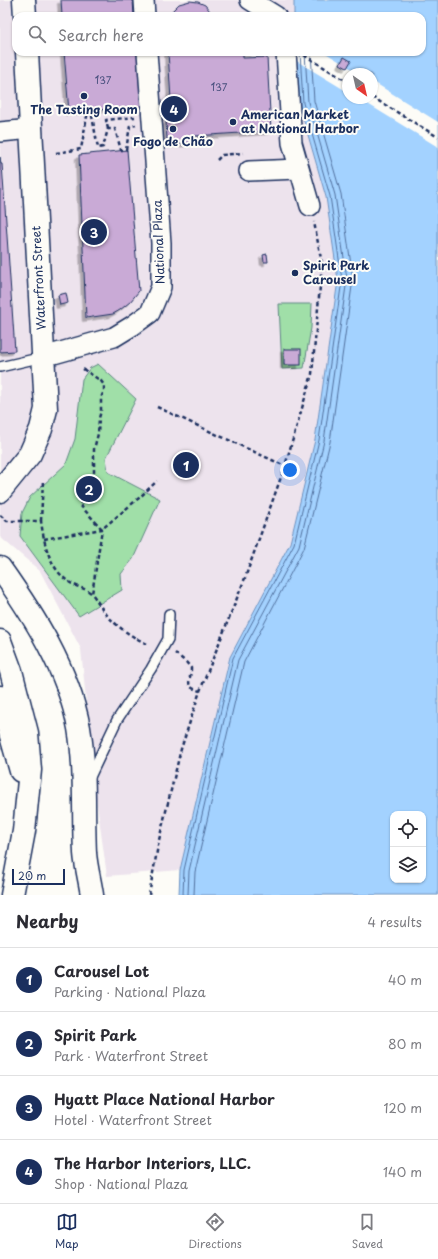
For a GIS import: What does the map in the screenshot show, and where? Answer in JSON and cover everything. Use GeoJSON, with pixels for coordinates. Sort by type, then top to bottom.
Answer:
{"type":"FeatureCollection","features":[{"type":"Feature","properties":{"kind":"main road"},"geometry":{"type":"LineString","coordinates":[[24,0],[25,12]]}},
{"type":"Feature","properties":{"kind":"main road","name":"Waterfront Street"},"geometry":{"type":"LineString","coordinates":[[0,491],[30,454],[41,429],[46,409],[27,56]]}},
{"type":"Feature","properties":{"kind":"main road"},"geometry":{"type":"LineString","coordinates":[[0,568],[24,602],[45,638],[68,687],[78,727],[82,760],[85,854],[92,895]]}},
{"type":"Feature","properties":{"kind":"main road"},"geometry":{"type":"LineString","coordinates":[[0,641],[11,671],[28,733],[30,770],[24,831],[12,895]]}},
{"type":"Feature","properties":{"kind":"main road"},"geometry":{"type":"LineString","coordinates":[[0,697],[27,793]]}},
{"type":"Feature","properties":{"kind":"street"},"geometry":{"type":"LineString","coordinates":[[144,0],[145,12]]}},
{"type":"Feature","properties":{"kind":"street"},"geometry":{"type":"LineString","coordinates":[[250,0],[270,12]]}},
{"type":"Feature","properties":{"kind":"street","name":"National Plaza"},"geometry":{"type":"LineString","coordinates":[[43,357],[114,337],[150,313],[161,287],[161,242],[147,56]]}},
{"type":"Feature","properties":{"kind":"street"},"geometry":{"type":"LineString","coordinates":[[286,56],[292,143],[310,206]]}},
{"type":"Feature","properties":{"kind":"street"},"geometry":{"type":"LineString","coordinates":[[0,132],[32,129]]}},
{"type":"Feature","properties":{"kind":"street"},"geometry":{"type":"LineString","coordinates":[[249,163],[299,169]]}},
{"type":"Feature","properties":{"kind":"lane"},"geometry":{"type":"LineString","coordinates":[[0,367],[43,357]]}},
{"type":"Feature","properties":{"kind":"lane"},"geometry":{"type":"LineString","coordinates":[[84,789],[117,720],[151,669],[168,639],[169,614]]}},
{"type":"Feature","properties":{"kind":"path"},"geometry":{"type":"LineString","coordinates":[[305,56],[342,78]]}},
{"type":"Feature","properties":{"kind":"path"},"geometry":{"type":"LineString","coordinates":[[378,101],[438,137]]}},
{"type":"Feature","properties":{"kind":"path"},"geometry":{"type":"LineString","coordinates":[[56,153],[81,149],[87,116],[92,116],[98,148],[103,147],[108,130],[106,120],[136,117]]}},
{"type":"Feature","properties":{"kind":"path"},"geometry":{"type":"LineString","coordinates":[[108,130],[115,129],[121,150],[126,150],[130,126],[136,125]]}},
{"type":"Feature","properties":{"kind":"path"},"geometry":{"type":"LineString","coordinates":[[217,160],[222,155],[242,153],[249,163]]}},
{"type":"Feature","properties":{"kind":"path"},"geometry":{"type":"LineString","coordinates":[[149,895],[159,840],[181,749],[200,692],[245,578],[285,466],[312,374],[318,322],[322,264],[310,206]]}},
{"type":"Feature","properties":{"kind":"path"},"geometry":{"type":"LineString","coordinates":[[83,369],[101,381],[104,385],[104,391],[101,398],[98,434],[94,449],[93,483],[89,494],[79,504],[102,529]]}},
{"type":"Feature","properties":{"kind":"path"},"geometry":{"type":"LineString","coordinates":[[157,408],[285,466]]}},
{"type":"Feature","properties":{"kind":"path"},"geometry":{"type":"LineString","coordinates":[[43,480],[41,520],[44,539],[50,558],[56,569],[62,577],[78,588],[92,594],[101,608],[117,626],[129,635],[157,648],[169,650],[186,662],[191,668],[189,682],[190,686],[200,692]]}},
{"type":"Feature","properties":{"kind":"path"},"geometry":{"type":"LineString","coordinates":[[44,539],[102,529],[157,481]]}},
{"type":"Feature","properties":{"kind":"path"},"geometry":{"type":"LineString","coordinates":[[0,515],[8,522],[41,520]]}},
{"type":"Feature","properties":{"kind":"path"},"geometry":{"type":"LineString","coordinates":[[92,594],[102,529]]}},
{"type":"Feature","properties":{"kind":"shaded area"},"geometry":{"type":"Polygon","coordinates":[[[0,0],[294,0],[294,12],[12,12],[12,56],[296,56],[299,104],[326,197],[338,280],[315,440],[290,543],[230,657],[180,870],[107,876],[94,782],[81,649],[40,571],[0,537],[0,0]]]}},
{"type":"Feature","properties":{"kind":"green space"},"geometry":{"type":"Polygon","coordinates":[[[279,304],[312,304],[311,328],[304,368],[282,369],[279,304]]]}},
{"type":"Feature","properties":{"kind":"green space"},"geometry":{"type":"Polygon","coordinates":[[[98,364],[136,399],[106,458],[108,472],[160,499],[133,559],[121,574],[122,590],[79,616],[20,536],[22,513],[30,497],[66,464],[75,439],[82,379],[90,368],[98,364]]]}},
{"type":"Feature","properties":{"kind":"water"},"geometry":{"type":"Polygon","coordinates":[[[294,0],[438,0],[438,895],[179,895],[180,870],[230,657],[290,543],[315,440],[338,280],[326,197],[299,104],[296,56],[426,56],[426,12],[294,12],[294,0]]]}},
{"type":"Feature","properties":{"kind":"pier"},"geometry":{"type":"Polygon","coordinates":[[[295,56],[331,56],[350,68],[342,68],[342,88],[295,60],[295,56]]]}},
{"type":"Feature","properties":{"kind":"pier"},"geometry":{"type":"Polygon","coordinates":[[[378,85],[438,122],[438,147],[368,104],[378,104],[378,85]]]}},
{"type":"Feature","properties":{"kind":"building"},"geometry":{"type":"Polygon","coordinates":[[[61,0],[133,0],[134,12],[62,12],[61,0]]]}},
{"type":"Feature","properties":{"kind":"building"},"geometry":{"type":"Polygon","coordinates":[[[190,1],[198,2],[205,5],[211,12],[171,12],[179,4],[190,1]]]}},
{"type":"Feature","properties":{"kind":"building"},"geometry":{"type":"Polygon","coordinates":[[[64,56],[137,56],[141,107],[69,112],[64,56]]]}},
{"type":"Feature","properties":{"kind":"building"},"geometry":{"type":"Polygon","coordinates":[[[168,56],[243,56],[243,58],[267,57],[271,131],[195,136],[195,138],[190,139],[190,143],[172,144],[172,140],[167,139],[166,121],[169,121],[170,116],[172,116],[168,56]]]}},
{"type":"Feature","properties":{"kind":"building"},"geometry":{"type":"Polygon","coordinates":[[[344,57],[351,61],[347,68],[340,64],[344,57]]]}},
{"type":"Feature","properties":{"kind":"building"},"geometry":{"type":"Polygon","coordinates":[[[127,150],[139,291],[130,302],[113,314],[86,318],[79,155],[127,150]]]}},
{"type":"Feature","properties":{"kind":"building"},"geometry":{"type":"Polygon","coordinates":[[[0,157],[2,164],[15,351],[0,352],[0,157]]]}},
{"type":"Feature","properties":{"kind":"building"},"geometry":{"type":"Polygon","coordinates":[[[267,254],[268,262],[264,262],[263,255],[267,254]]]}},
{"type":"Feature","properties":{"kind":"building"},"geometry":{"type":"Polygon","coordinates":[[[66,293],[68,303],[60,305],[58,295],[66,293]]]}},
{"type":"Feature","properties":{"kind":"building"},"geometry":{"type":"Polygon","coordinates":[[[284,349],[301,349],[301,365],[284,365],[284,349]]]}},
{"type":"Feature","properties":{"kind":"place","name":"The Tasting Room"},"geometry":{"type":"Point","coordinates":[84,96]}},
{"type":"Feature","properties":{"kind":"place","name":"The Harbor Interiors, LLC."},"geometry":{"type":"Point","coordinates":[174,109]}},
{"type":"Feature","properties":{"kind":"place","name":"American Market at National Harbor"},"geometry":{"type":"Point","coordinates":[233,122]}},
{"type":"Feature","properties":{"kind":"place","name":"Fogo de Chão"},"geometry":{"type":"Point","coordinates":[173,129]}},
{"type":"Feature","properties":{"kind":"place","name":"Hyatt Place National Harbor"},"geometry":{"type":"Point","coordinates":[94,232]}},
{"type":"Feature","properties":{"kind":"place","name":"Spirit Park Carousel"},"geometry":{"type":"Point","coordinates":[295,273]}},
{"type":"Feature","properties":{"kind":"place","name":"Carousel Lot"},"geometry":{"type":"Point","coordinates":[186,465]}},
{"type":"Feature","properties":{"kind":"place","name":"Spirit Park"},"geometry":{"type":"Point","coordinates":[89,489]}}]}
